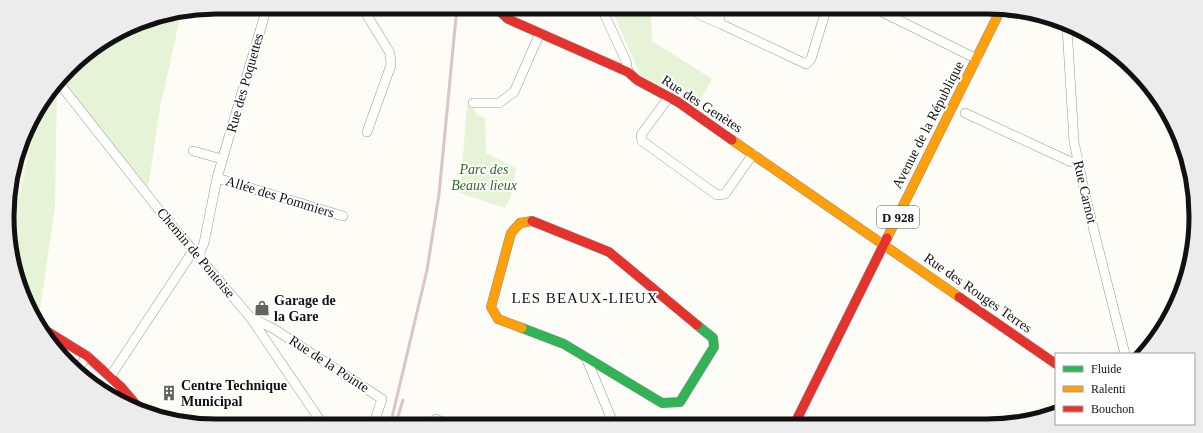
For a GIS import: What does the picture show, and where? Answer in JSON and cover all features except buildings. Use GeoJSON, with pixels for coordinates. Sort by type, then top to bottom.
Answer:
{"type":"FeatureCollection","features":[{"type":"Feature","properties":{"kind":"street","name":"Rue des Poquettes"},"geometry":{"type":"LineString","coordinates":[[110,377],[204,243],[222,159],[265,14]]}},
{"type":"Feature","properties":{"kind":"street"},"geometry":{"type":"LineString","coordinates":[[366,14],[390,53],[391,59],[391,65],[367,132]]}},
{"type":"Feature","properties":{"kind":"street","name":"Rue des Genètes"},"geometry":{"type":"LineString","coordinates":[[503,14],[508,19],[628,72],[637,80],[669,97],[884,245]]}},
{"type":"Feature","properties":{"kind":"street"},"geometry":{"type":"LineString","coordinates":[[605,14],[626,61],[628,72]]}},
{"type":"Feature","properties":{"kind":"street"},"geometry":{"type":"LineString","coordinates":[[700,14],[806,64],[811,59],[825,14]]}},
{"type":"Feature","properties":{"kind":"street"},"geometry":{"type":"LineString","coordinates":[[720,14],[719,18],[722,24]]}},
{"type":"Feature","properties":{"kind":"street"},"geometry":{"type":"LineString","coordinates":[[886,14],[977,59]]}},
{"type":"Feature","properties":{"kind":"street","name":"Avenue de la République"},"geometry":{"type":"LineString","coordinates":[[797,419],[999,14]]}},
{"type":"Feature","properties":{"kind":"street","name":"Rue Carnot"},"geometry":{"type":"LineString","coordinates":[[1067,31],[1074,142],[1125,353]]}},
{"type":"Feature","properties":{"kind":"street"},"geometry":{"type":"LineString","coordinates":[[473,103],[499,103],[514,92],[540,33]]}},
{"type":"Feature","properties":{"kind":"street","name":"Chemin de Pontoise"},"geometry":{"type":"LineString","coordinates":[[61,87],[196,254],[250,317],[319,419]]}},
{"type":"Feature","properties":{"kind":"street"},"geometry":{"type":"LineString","coordinates":[[669,97],[641,135],[642,141],[717,196],[725,194],[753,154]]}},
{"type":"Feature","properties":{"kind":"street"},"geometry":{"type":"LineString","coordinates":[[966,113],[1071,162],[1078,162]]}},
{"type":"Feature","properties":{"kind":"street"},"geometry":{"type":"LineString","coordinates":[[193,151],[222,159]]}},
{"type":"Feature","properties":{"kind":"street","name":"Allée des Pommiers"},"geometry":{"type":"LineString","coordinates":[[217,178],[343,216]]}},
{"type":"Feature","properties":{"kind":"street"},"geometry":{"type":"LineString","coordinates":[[587,360],[662,403],[680,402],[714,347],[713,338],[609,252],[532,222],[520,223],[511,233],[491,308],[498,319],[564,344],[587,360],[612,419]]}},
{"type":"Feature","properties":{"kind":"street","name":"Rue des Rouges Terres"},"geometry":{"type":"LineString","coordinates":[[884,245],[1055,363]]}},
{"type":"Feature","properties":{"kind":"street","name":"Rue de la Pointe"},"geometry":{"type":"LineString","coordinates":[[250,317],[274,329],[382,399],[375,419]]}},
{"type":"Feature","properties":{"kind":"street"},"geometry":{"type":"LineString","coordinates":[[52,334],[87,356],[110,377],[132,400]]}},
{"type":"Feature","properties":{"kind":"street"},"geometry":{"type":"LineString","coordinates":[[80,366],[87,356]]}},
{"type":"Feature","properties":{"kind":"shaded area"},"geometry":{"type":"Polygon","coordinates":[[[33,132],[21,192],[16,193],[18,177],[25,151],[33,132]]]}},
{"type":"Feature","properties":{"kind":"green space"},"geometry":{"type":"Polygon","coordinates":[[[614,14],[651,14],[652,41],[712,79],[698,104],[640,75],[614,14]]]}},
{"type":"Feature","properties":{"kind":"green space"},"geometry":{"type":"Polygon","coordinates":[[[179,18],[180,18],[160,108],[147,194],[63,84],[83,64],[115,41],[139,29],[179,18]]]}},
{"type":"Feature","properties":{"kind":"green space"},"geometry":{"type":"Polygon","coordinates":[[[57,92],[55,207],[39,314],[29,294],[21,269],[14,230],[16,193],[21,192],[33,132],[41,115],[57,92]]]}},
{"type":"Feature","properties":{"kind":"green space","name":"Parc des Beaux lieux"},"geometry":{"type":"Polygon","coordinates":[[[467,106],[473,106],[477,115],[485,118],[486,153],[516,168],[511,196],[505,208],[460,193],[467,106]]]}},
{"type":"Feature","properties":{"kind":"railway"},"geometry":{"type":"LineString","coordinates":[[392,419],[427,270],[439,194],[456,14]]}},
{"type":"Feature","properties":{"kind":"railway"},"geometry":{"type":"LineString","coordinates":[[397,419],[403,400]]}},
{"type":"Feature","properties":{"kind":"traffic: fast"},"geometry":{"type":"LineString","coordinates":[[522,328],[564,344],[662,403],[680,402],[714,347],[713,338],[697,325]]}},
{"type":"Feature","properties":{"kind":"traffic: slow"},"geometry":{"type":"LineString","coordinates":[[887,238],[999,14]]}},
{"type":"Feature","properties":{"kind":"traffic: slow"},"geometry":{"type":"LineString","coordinates":[[732,140],[959,297]]}},
{"type":"Feature","properties":{"kind":"traffic: slow"},"geometry":{"type":"LineString","coordinates":[[522,328],[498,319],[491,307],[511,233],[520,223],[532,221]]}},
{"type":"Feature","properties":{"kind":"traffic: jam"},"geometry":{"type":"LineString","coordinates":[[503,14],[508,19],[628,72],[637,80],[678,102],[732,140]]}},
{"type":"Feature","properties":{"kind":"traffic: jam"},"geometry":{"type":"LineString","coordinates":[[532,221],[609,252],[697,325]]}},
{"type":"Feature","properties":{"kind":"traffic: jam"},"geometry":{"type":"LineString","coordinates":[[797,419],[887,238]]}},
{"type":"Feature","properties":{"kind":"traffic: jam"},"geometry":{"type":"LineString","coordinates":[[959,297],[1055,363]]}},
{"type":"Feature","properties":{"kind":"traffic: jam"},"geometry":{"type":"LineString","coordinates":[[52,334],[87,356],[121,387],[133,401]]}},
{"type":"Feature","properties":{"kind":"place","name":"Garage de la Gare"},"geometry":{"type":"Point","coordinates":[262,308]}},
{"type":"Feature","properties":{"kind":"place","name":"Centre Technique Municipal"},"geometry":{"type":"Point","coordinates":[169,393]}},
{"type":"Feature","properties":{"kind":"district","name":"LES BEAUX-LIEUX"},"geometry":{"type":"Point","coordinates":[585,298]}}]}
